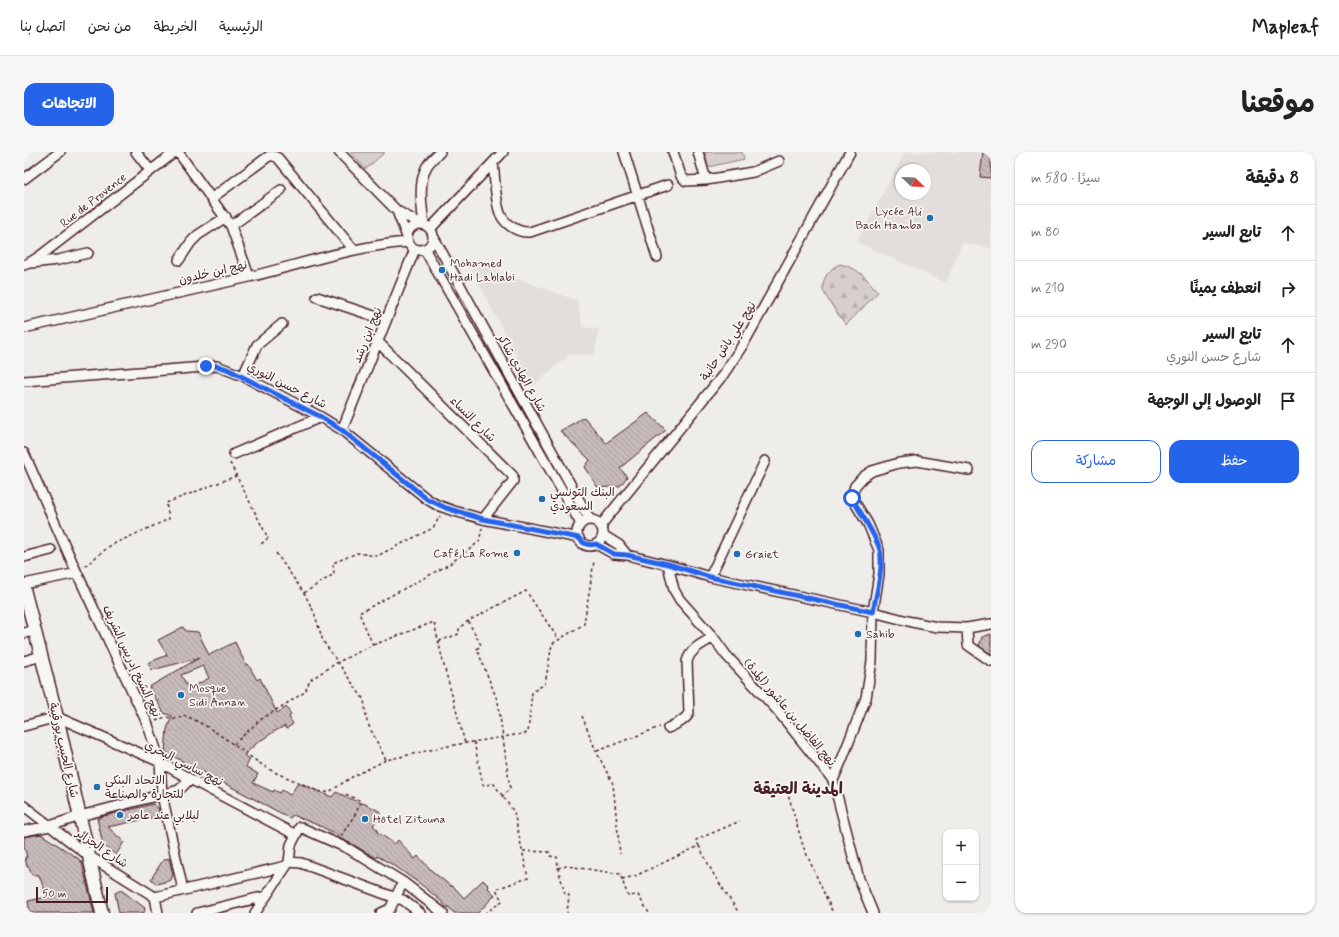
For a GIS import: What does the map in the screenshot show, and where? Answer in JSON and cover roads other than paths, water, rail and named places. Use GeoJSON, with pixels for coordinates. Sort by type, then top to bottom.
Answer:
{"type":"FeatureCollection","features":[{"type":"Feature","properties":{"kind":"main road","name":"شارع الحبيب بورقيبة"},"geometry":{"type":"LineString","coordinates":[[24,588],[30,632],[41,656],[57,717],[102,913]]}},
{"type":"Feature","properties":{"kind":"street"},"geometry":{"type":"LineString","coordinates":[[24,178],[60,152]]}},
{"type":"Feature","properties":{"kind":"street"},"geometry":{"type":"LineString","coordinates":[[136,152],[150,170]]}},
{"type":"Feature","properties":{"kind":"street"},"geometry":{"type":"LineString","coordinates":[[177,152],[226,217],[231,226],[249,276]]}},
{"type":"Feature","properties":{"kind":"street","name":"Rue de Provence"},"geometry":{"type":"LineString","coordinates":[[27,264],[150,170],[177,152]]}},
{"type":"Feature","properties":{"kind":"street"},"geometry":{"type":"LineString","coordinates":[[339,152],[397,211],[425,226],[434,238],[429,247],[425,250],[415,249],[410,246],[397,211]]}},
{"type":"Feature","properties":{"kind":"street"},"geometry":{"type":"LineString","coordinates":[[425,226],[421,200],[423,177],[430,161],[440,152]]}},
{"type":"Feature","properties":{"kind":"street"},"geometry":{"type":"LineString","coordinates":[[408,239],[412,228],[416,225],[425,226],[503,152]]}},
{"type":"Feature","properties":{"kind":"street"},"geometry":{"type":"LineString","coordinates":[[624,152],[657,257]]}},
{"type":"Feature","properties":{"kind":"street"},"geometry":{"type":"LineString","coordinates":[[673,152],[681,176],[683,180],[686,181],[706,180],[753,172],[779,161]]}},
{"type":"Feature","properties":{"kind":"street"},"geometry":{"type":"LineString","coordinates":[[698,152],[706,180]]}},
{"type":"Feature","properties":{"kind":"street","name":"نهج علي باش حانبة"},"geometry":{"type":"LineString","coordinates":[[601,525],[723,376],[744,343],[850,152]]}},
{"type":"Feature","properties":{"kind":"street"},"geometry":{"type":"LineString","coordinates":[[212,198],[269,156],[274,156],[278,158],[354,250]]}},
{"type":"Feature","properties":{"kind":"street"},"geometry":{"type":"LineString","coordinates":[[493,163],[499,210],[511,227],[524,232],[530,232],[668,185]]}},
{"type":"Feature","properties":{"kind":"street"},"geometry":{"type":"LineString","coordinates":[[231,226],[281,190]]}},
{"type":"Feature","properties":{"kind":"street"},"geometry":{"type":"LineString","coordinates":[[180,260],[191,242],[226,217]]}},
{"type":"Feature","properties":{"kind":"street","name":"شارع الهادي شاكر"},"geometry":{"type":"LineString","coordinates":[[434,238],[590,520]]}},
{"type":"Feature","properties":{"kind":"street","name":"نهج ابن خلدون"},"geometry":{"type":"LineString","coordinates":[[24,328],[354,250],[408,239]]}},
{"type":"Feature","properties":{"kind":"street","name":"نهج ابن رشد"},"geometry":{"type":"LineString","coordinates":[[342,430],[415,249]]}},
{"type":"Feature","properties":{"kind":"street","name":"شارع الهادي شاكر"},"geometry":{"type":"LineString","coordinates":[[425,250],[581,524]]}},
{"type":"Feature","properties":{"kind":"street"},"geometry":{"type":"LineString","coordinates":[[27,264],[58,260],[88,253]]}},
{"type":"Feature","properties":{"kind":"street"},"geometry":{"type":"LineString","coordinates":[[317,296],[386,320]]}},
{"type":"Feature","properties":{"kind":"street"},"geometry":{"type":"LineString","coordinates":[[243,376],[257,345],[282,324]]}},
{"type":"Feature","properties":{"kind":"street","name":"شارع النساء"},"geometry":{"type":"LineString","coordinates":[[378,342],[514,476],[513,481],[483,519]]}},
{"type":"Feature","properties":{"kind":"street","name":"شارع حسن النوري"},"geometry":{"type":"LineString","coordinates":[[24,381],[217,366],[243,376],[321,417],[342,430],[427,499],[446,508],[483,519],[579,538]]}},
{"type":"Feature","properties":{"kind":"street"},"geometry":{"type":"LineString","coordinates":[[234,454],[321,417]]}},
{"type":"Feature","properties":{"kind":"street","name":"نهج الشيخ إدريس الشريف"},"geometry":{"type":"LineString","coordinates":[[24,453],[77,573],[148,725],[160,762],[162,795],[183,890]]}},
{"type":"Feature","properties":{"kind":"street"},"geometry":{"type":"LineString","coordinates":[[710,577],[765,461]]}},
{"type":"Feature","properties":{"kind":"street"},"geometry":{"type":"LineString","coordinates":[[833,780],[866,698],[872,661],[873,612],[879,574],[880,550],[868,524],[852,498],[855,486],[863,477],[872,471],[899,463],[917,461],[969,470]]}},
{"type":"Feature","properties":{"kind":"street"},"geometry":{"type":"LineString","coordinates":[[596,544],[603,535],[601,525],[594,520],[581,524],[578,533],[579,538],[584,544],[596,544],[614,554],[627,555],[668,564],[710,577],[937,627],[967,628],[991,624]]}},
{"type":"Feature","properties":{"kind":"street"},"geometry":{"type":"LineString","coordinates":[[603,535],[618,545],[627,555]]}},
{"type":"Feature","properties":{"kind":"street"},"geometry":{"type":"LineString","coordinates":[[24,557],[51,550]]}},
{"type":"Feature","properties":{"kind":"street","name":"نهج الفاضل بن عاشور (المدة)"},"geometry":{"type":"LineString","coordinates":[[668,564],[674,590],[680,600],[713,637],[726,655],[776,710],[833,780],[859,879],[873,913]]}},
{"type":"Feature","properties":{"kind":"street"},"geometry":{"type":"LineString","coordinates":[[24,584],[77,573]]}},
{"type":"Feature","properties":{"kind":"street"},"geometry":{"type":"LineString","coordinates":[[967,628],[968,645],[991,661]]}},
{"type":"Feature","properties":{"kind":"street"},"geometry":{"type":"LineString","coordinates":[[668,728],[683,720],[689,713],[687,661],[689,654],[692,650],[713,637]]}},
{"type":"Feature","properties":{"kind":"street"},"geometry":{"type":"LineString","coordinates":[[24,660],[41,656]]}},
{"type":"Feature","properties":{"kind":"street"},"geometry":{"type":"LineString","coordinates":[[24,726],[57,717]]}},
{"type":"Feature","properties":{"kind":"street","name":"نهج ساسي البحري"},"geometry":{"type":"LineString","coordinates":[[57,717],[160,762],[190,779],[298,831],[336,843],[349,849],[403,882],[443,913]]}},
{"type":"Feature","properties":{"kind":"street"},"geometry":{"type":"LineString","coordinates":[[24,832],[179,790],[190,779]]}},
{"type":"Feature","properties":{"kind":"street","name":"شارع الجزائر"},"geometry":{"type":"LineString","coordinates":[[24,806],[89,856],[155,897]]}},
{"type":"Feature","properties":{"kind":"street"},"geometry":{"type":"LineString","coordinates":[[255,913],[288,864],[291,846],[298,831]]}},
{"type":"Feature","properties":{"kind":"street"},"geometry":{"type":"LineString","coordinates":[[158,913],[155,897],[288,864],[301,863],[403,900],[420,913]]}},
{"type":"Feature","properties":{"kind":"street"},"geometry":{"type":"LineString","coordinates":[[381,913],[390,908],[403,882]]}},
{"type":"Feature","properties":{"kind":"street"},"geometry":{"type":"LineString","coordinates":[[197,913],[266,896]]}},
{"type":"Feature","properties":{"kind":"place","name":"Lycée Ali Bach Hamba"},"geometry":{"type":"Point","coordinates":[930,218]}},
{"type":"Feature","properties":{"kind":"place","name":"Mohamed Hadi Lablabi"},"geometry":{"type":"Point","coordinates":[442,270]}},
{"type":"Feature","properties":{"kind":"place","name":"البنك التونسي السعودي"},"geometry":{"type":"Point","coordinates":[542,499]}},
{"type":"Feature","properties":{"kind":"place","name":"Café La Rome"},"geometry":{"type":"Point","coordinates":[517,553]}},
{"type":"Feature","properties":{"kind":"place","name":"Graiet"},"geometry":{"type":"Point","coordinates":[737,554]}},
{"type":"Feature","properties":{"kind":"place","name":"Sahib"},"geometry":{"type":"Point","coordinates":[858,634]}},
{"type":"Feature","properties":{"kind":"place","name":"Mosque Sidi Annan"},"geometry":{"type":"Point","coordinates":[181,695]}},
{"type":"Feature","properties":{"kind":"place","name":"الاتحاد البنكي للتجارة والصناعة"},"geometry":{"type":"Point","coordinates":[97,787]}},
{"type":"Feature","properties":{"kind":"place","name":"لبلابي عند عامر"},"geometry":{"type":"Point","coordinates":[120,815]}},
{"type":"Feature","properties":{"kind":"place","name":"Hôtel Zitouna"},"geometry":{"type":"Point","coordinates":[365,819]}},
{"type":"Feature","properties":{"kind":"district","name":"المدينة العتيقة"},"geometry":{"type":"Point","coordinates":[798,788]}}]}
